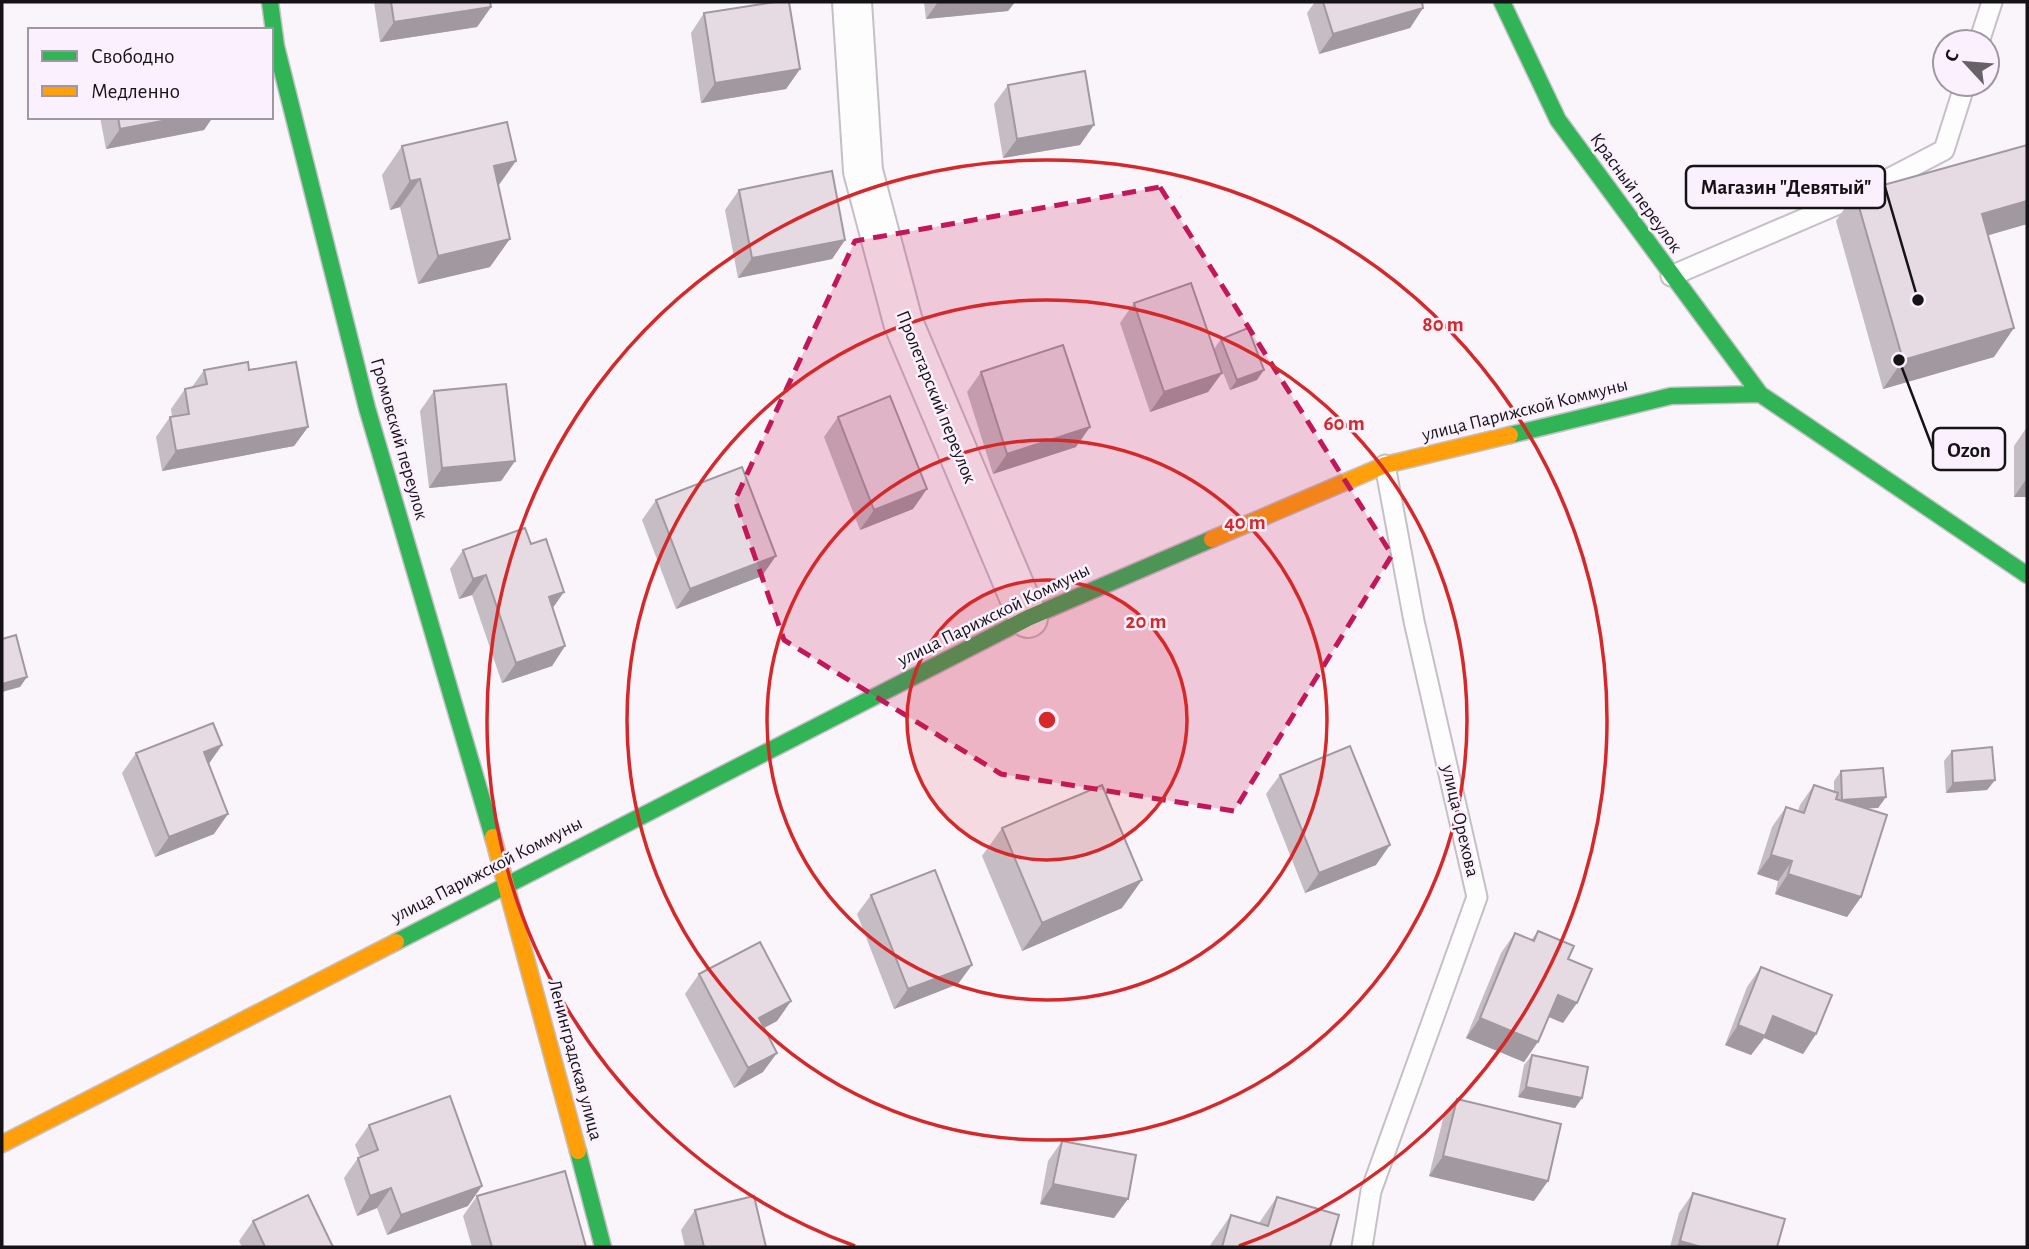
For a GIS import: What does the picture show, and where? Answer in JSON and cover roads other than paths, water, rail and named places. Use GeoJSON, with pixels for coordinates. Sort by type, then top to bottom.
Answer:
{"type":"FeatureCollection","features":[{"type":"Feature","properties":{"kind":"street","name":"Громовский переулок"},"geometry":{"type":"LineString","coordinates":[[270,2],[276,46],[367,408],[506,883]]}},
{"type":"Feature","properties":{"kind":"street","name":"Пролетарский переулок"},"geometry":{"type":"LineString","coordinates":[[852,2],[863,171],[903,322],[1028,618]]}},
{"type":"Feature","properties":{"kind":"street","name":"Красный переулок"},"geometry":{"type":"LineString","coordinates":[[1502,2],[1558,120],[1760,394]]}},
{"type":"Feature","properties":{"kind":"street","name":"улица Парижской Коммуны"},"geometry":{"type":"LineString","coordinates":[[2,1144],[506,883],[1028,618],[1385,466],[1671,396],[1760,394]]}},
{"type":"Feature","properties":{"kind":"street"},"geometry":{"type":"LineString","coordinates":[[1760,394],[2027,575]]}},
{"type":"Feature","properties":{"kind":"street","name":"Ленинградская улица"},"geometry":{"type":"LineString","coordinates":[[506,883],[603,1247]]}},
{"type":"Feature","properties":{"kind":"lane"},"geometry":{"type":"LineString","coordinates":[[1984,28],[1992,2]]}},
{"type":"Feature","properties":{"kind":"lane"},"geometry":{"type":"LineString","coordinates":[[1671,276],[1850,200],[1944,150],[1961,98]]}},
{"type":"Feature","properties":{"kind":"lane","name":"улица Орехова"},"geometry":{"type":"LineString","coordinates":[[1362,1247],[1371,1191],[1477,897],[1414,621],[1385,466]]}},
{"type":"Feature","properties":{"kind":"place","name":"Магазин \"Девятый\""},"geometry":{"type":"Point","coordinates":[1918,300]}},
{"type":"Feature","properties":{"kind":"place","name":"Ozon"},"geometry":{"type":"Point","coordinates":[1899,360]}}]}
